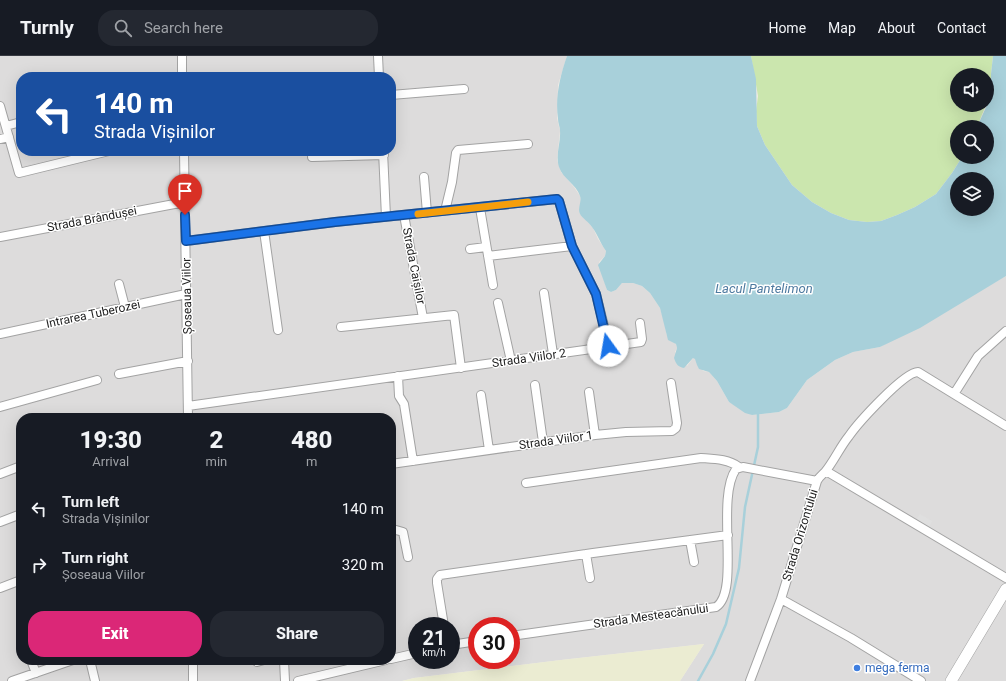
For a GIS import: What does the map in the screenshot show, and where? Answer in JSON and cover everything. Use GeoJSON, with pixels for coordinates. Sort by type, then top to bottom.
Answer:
{"type":"FeatureCollection","features":[{"type":"Feature","properties":{"kind":"street"},"geometry":{"type":"LineString","coordinates":[[182,56],[182,72]]}},
{"type":"Feature","properties":{"kind":"street"},"geometry":{"type":"LineString","coordinates":[[378,56],[379,72]]}},
{"type":"Feature","properties":{"kind":"street"},"geometry":{"type":"LineString","coordinates":[[396,95],[464,89]]}},
{"type":"Feature","properties":{"kind":"street"},"geometry":{"type":"LineString","coordinates":[[0,106],[19,174],[89,156]]}},
{"type":"Feature","properties":{"kind":"street"},"geometry":{"type":"LineString","coordinates":[[6,126],[16,123]]}},
{"type":"Feature","properties":{"kind":"street"},"geometry":{"type":"LineString","coordinates":[[0,139],[9,137]]}},
{"type":"Feature","properties":{"kind":"street"},"geometry":{"type":"LineString","coordinates":[[445,211],[452,182],[456,153],[458,150],[528,144]]}},
{"type":"Feature","properties":{"kind":"street","name":"Șoseaua Viilor"},"geometry":{"type":"LineString","coordinates":[[184,156],[188,413]]}},
{"type":"Feature","properties":{"kind":"street"},"geometry":{"type":"LineString","coordinates":[[312,157],[330,156]]}},
{"type":"Feature","properties":{"kind":"street"},"geometry":{"type":"LineString","coordinates":[[384,156],[386,217]]}},
{"type":"Feature","properties":{"kind":"street"},"geometry":{"type":"LineString","coordinates":[[424,177],[427,212]]}},
{"type":"Feature","properties":{"kind":"street"},"geometry":{"type":"LineString","coordinates":[[186,241],[427,212],[480,208],[557,199],[559,201],[572,246],[596,294],[608,346]]}},
{"type":"Feature","properties":{"kind":"street","name":"Strada Brândușei"},"geometry":{"type":"LineString","coordinates":[[0,237],[185,202]]}},
{"type":"Feature","properties":{"kind":"street"},"geometry":{"type":"LineString","coordinates":[[480,208],[493,285]]}},
{"type":"Feature","properties":{"kind":"street","name":"Strada Caișilor"},"geometry":{"type":"LineString","coordinates":[[404,215],[423,318]]}},
{"type":"Feature","properties":{"kind":"street"},"geometry":{"type":"LineString","coordinates":[[264,231],[278,330]]}},
{"type":"Feature","properties":{"kind":"street"},"geometry":{"type":"LineString","coordinates":[[488,256],[572,246]]}},
{"type":"Feature","properties":{"kind":"street"},"geometry":{"type":"LineString","coordinates":[[470,249],[486,247]]}},
{"type":"Feature","properties":{"kind":"street"},"geometry":{"type":"LineString","coordinates":[[119,284],[124,307]]}},
{"type":"Feature","properties":{"kind":"street"},"geometry":{"type":"LineString","coordinates":[[544,293],[554,354]]}},
{"type":"Feature","properties":{"kind":"street","name":"Intrarea Tuberozei"},"geometry":{"type":"LineString","coordinates":[[0,334],[186,294]]}},
{"type":"Feature","properties":{"kind":"street"},"geometry":{"type":"LineString","coordinates":[[498,303],[511,361]]}},
{"type":"Feature","properties":{"kind":"street","name":"Strada Caișilor"},"geometry":{"type":"LineString","coordinates":[[341,327],[454,315],[461,368]]}},
{"type":"Feature","properties":{"kind":"street","name":"Strada Viilor 2"},"geometry":{"type":"LineString","coordinates":[[188,406],[641,342],[640,323]]}},
{"type":"Feature","properties":{"kind":"street"},"geometry":{"type":"LineString","coordinates":[[1006,331],[978,356],[954,394],[1006,426]]}},
{"type":"Feature","properties":{"kind":"street"},"geometry":{"type":"LineString","coordinates":[[119,374],[188,361]]}},
{"type":"Feature","properties":{"kind":"street","name":"Strada Orizontului"},"geometry":{"type":"LineString","coordinates":[[750,681],[780,599],[817,481],[826,471],[842,444],[860,422],[902,380],[913,372],[918,372],[954,394]]}},
{"type":"Feature","properties":{"kind":"street"},"geometry":{"type":"LineString","coordinates":[[398,376],[399,396],[404,404],[413,461]]}},
{"type":"Feature","properties":{"kind":"street"},"geometry":{"type":"LineString","coordinates":[[0,407],[96,380]]}},
{"type":"Feature","properties":{"kind":"street","name":"Strada Viilor 1"},"geometry":{"type":"LineString","coordinates":[[396,463],[595,435],[674,430],[677,426],[677,420],[671,383]]}},
{"type":"Feature","properties":{"kind":"street"},"geometry":{"type":"LineString","coordinates":[[536,385],[543,442]]}},
{"type":"Feature","properties":{"kind":"street"},"geometry":{"type":"LineString","coordinates":[[589,392],[595,435]]}},
{"type":"Feature","properties":{"kind":"street"},"geometry":{"type":"LineString","coordinates":[[481,395],[489,450]]}},
{"type":"Feature","properties":{"kind":"street"},"geometry":{"type":"LineString","coordinates":[[526,483],[701,458],[716,459],[741,467],[760,469],[817,481]]}},
{"type":"Feature","properties":{"kind":"street","name":"Strada Mesteacănului"},"geometry":{"type":"LineString","coordinates":[[520,635],[716,607],[720,605],[726,582],[728,536],[727,499],[729,485],[734,473],[741,467]]}},
{"type":"Feature","properties":{"kind":"street"},"geometry":{"type":"LineString","coordinates":[[0,474],[16,468]]}},
{"type":"Feature","properties":{"kind":"street"},"geometry":{"type":"LineString","coordinates":[[826,471],[1006,578]]}},
{"type":"Feature","properties":{"kind":"street"},"geometry":{"type":"LineString","coordinates":[[0,522],[16,516]]}},
{"type":"Feature","properties":{"kind":"street"},"geometry":{"type":"LineString","coordinates":[[396,530],[403,532],[408,557]]}},
{"type":"Feature","properties":{"kind":"street"},"geometry":{"type":"LineString","coordinates":[[443,617],[437,583],[437,579],[440,575],[586,554],[728,536]]}},
{"type":"Feature","properties":{"kind":"street"},"geometry":{"type":"LineString","coordinates":[[690,540],[694,562]]}},
{"type":"Feature","properties":{"kind":"street"},"geometry":{"type":"LineString","coordinates":[[586,554],[590,578]]}},
{"type":"Feature","properties":{"kind":"street"},"geometry":{"type":"LineString","coordinates":[[0,588],[16,582]]}},
{"type":"Feature","properties":{"kind":"street"},"geometry":{"type":"LineString","coordinates":[[951,681],[1006,589]]}},
{"type":"Feature","properties":{"kind":"street"},"geometry":{"type":"LineString","coordinates":[[780,599],[851,638],[921,681]]}},
{"type":"Feature","properties":{"kind":"street"},"geometry":{"type":"LineString","coordinates":[[396,658],[408,655]]}},
{"type":"Feature","properties":{"kind":"street"},"geometry":{"type":"LineString","coordinates":[[33,665],[36,673]]}},
{"type":"Feature","properties":{"kind":"street"},"geometry":{"type":"LineString","coordinates":[[12,681],[26,679],[36,673],[59,665]]}},
{"type":"Feature","properties":{"kind":"street"},"geometry":{"type":"LineString","coordinates":[[91,665],[95,681]]}},
{"type":"Feature","properties":{"kind":"street"},"geometry":{"type":"LineString","coordinates":[[193,665],[193,681]]}},
{"type":"Feature","properties":{"kind":"street"},"geometry":{"type":"LineString","coordinates":[[284,665],[285,681]]}},
{"type":"Feature","properties":{"kind":"street"},"geometry":{"type":"LineString","coordinates":[[298,681],[365,665]]}},
{"type":"Feature","properties":{"kind":"shaded area"},"geometry":{"type":"Polygon","coordinates":[[[0,56],[567,56],[558,85],[557,118],[560,131],[557,160],[561,172],[580,196],[580,214],[593,228],[606,251],[605,256],[599,262],[607,290],[611,292],[616,290],[622,283],[633,283],[642,286],[650,293],[660,308],[667,336],[676,344],[677,348],[675,352],[687,366],[693,358],[695,358],[703,371],[709,372],[717,381],[729,402],[752,415],[779,412],[787,408],[807,380],[835,360],[853,352],[880,347],[1006,276],[1006,681],[680,681],[704,644],[520,665],[520,617],[468,617],[468,669],[488,669],[414,678],[402,681],[0,681],[0,56]]]}},
{"type":"Feature","properties":{"kind":"shaded area"},"geometry":{"type":"Polygon","coordinates":[[[920,514],[932,521],[929,527],[916,520],[920,514]]]}},
{"type":"Feature","properties":{"kind":"green space"},"geometry":{"type":"Polygon","coordinates":[[[751,56],[993,56],[992,68],[950,68],[950,112],[983,112],[980,120],[950,120],[950,164],[958,164],[953,172],[950,172],[950,176],[936,194],[915,207],[881,221],[867,222],[849,220],[831,213],[812,202],[792,185],[765,145],[757,126],[756,111],[758,96],[751,56]]]}},
{"type":"Feature","properties":{"kind":"green space"},"geometry":{"type":"Polygon","coordinates":[[[704,644],[680,681],[402,681],[414,678],[488,669],[520,669],[520,665],[704,644]]]}},
{"type":"Feature","properties":{"kind":"water","name":"Lacul Pantelimon"},"geometry":{"type":"Polygon","coordinates":[[[567,56],[751,56],[756,79],[757,126],[765,145],[792,185],[812,202],[831,213],[849,220],[867,222],[881,221],[915,207],[936,194],[950,176],[950,216],[994,216],[994,172],[953,172],[958,164],[994,164],[994,120],[980,120],[984,112],[994,112],[994,68],[992,68],[993,56],[1006,56],[1006,276],[920,328],[880,347],[853,352],[835,360],[807,380],[787,408],[779,412],[752,415],[745,413],[729,402],[717,381],[709,372],[699,369],[695,359],[693,358],[684,368],[678,365],[674,358],[677,348],[676,344],[668,340],[660,308],[650,293],[642,286],[633,283],[622,283],[616,290],[611,292],[607,290],[598,265],[605,256],[606,251],[592,227],[580,214],[580,196],[576,188],[563,175],[559,167],[558,154],[560,130],[557,103],[560,79],[567,56]]]}},
{"type":"Feature","properties":{"kind":"waterway"},"geometry":{"type":"LineString","coordinates":[[698,681],[713,654],[726,624],[739,568],[745,507],[758,447],[758,414]]}},
{"type":"Feature","properties":{"kind":"slow traffic"},"geometry":{"type":"LineString","coordinates":[[418,214],[528,202]]}},
{"type":"Feature","properties":{"kind":"place","name":"mega ferma"},"geometry":{"type":"Point","coordinates":[857,668]}},
{"type":"Feature","properties":{"kind":"route"},"geometry":{"type":"LineString","coordinates":[[185,215],[186,241],[335,222],[557,199],[559,201],[572,246],[577,258],[592,283],[596,294],[608,346]]}}]}
